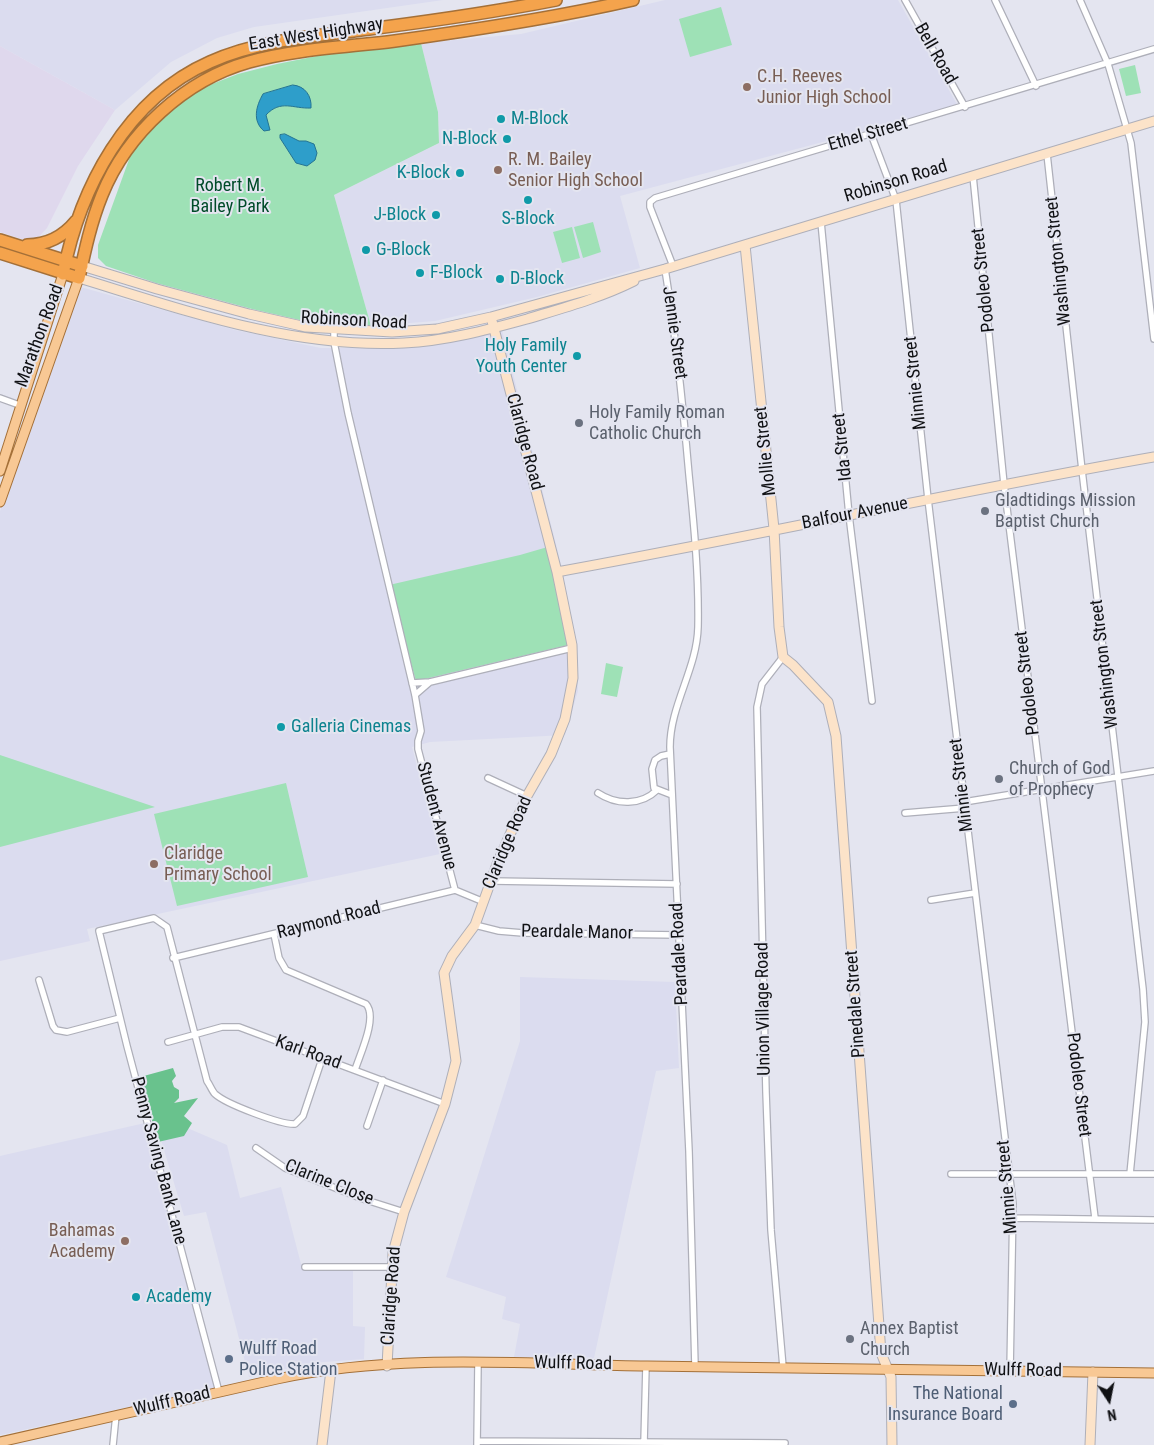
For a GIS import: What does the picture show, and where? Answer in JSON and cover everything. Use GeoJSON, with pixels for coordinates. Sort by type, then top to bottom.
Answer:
{"type":"FeatureCollection","features":[{"type":"Feature","properties":{"kind":"highway","name":"East West Highway"},"geometry":{"type":"LineString","coordinates":[[66,261],[77,219],[97,172],[117,140],[141,111],[178,79],[209,62],[260,45],[489,13],[556,0]]}},
{"type":"Feature","properties":{"kind":"highway","name":"East West Highway"},"geometry":{"type":"LineString","coordinates":[[82,266],[88,236],[103,194],[125,151],[160,112],[211,77],[250,62],[493,28],[633,0]]}},
{"type":"Feature","properties":{"kind":"highway"},"geometry":{"type":"LineString","coordinates":[[4,241],[36,245],[46,242],[62,235],[77,219]]}},
{"type":"Feature","properties":{"kind":"highway","name":"Robinson Road"},"geometry":{"type":"LineString","coordinates":[[4,241],[82,266]]}},
{"type":"Feature","properties":{"kind":"highway","name":"Robinson Road"},"geometry":{"type":"LineString","coordinates":[[0,254],[79,278]]}},
{"type":"Feature","properties":{"kind":"highway","name":"Marathon Road"},"geometry":{"type":"LineString","coordinates":[[63,274],[66,261]]}},
{"type":"Feature","properties":{"kind":"highway","name":"Marathon Road"},"geometry":{"type":"LineString","coordinates":[[79,278],[82,266]]}},
{"type":"Feature","properties":{"kind":"main road","name":"Marathon Road"},"geometry":{"type":"LineString","coordinates":[[0,471],[63,274]]}},
{"type":"Feature","properties":{"kind":"main road","name":"Marathon Road"},"geometry":{"type":"LineString","coordinates":[[0,502],[79,278]]}},
{"type":"Feature","properties":{"kind":"main road","name":"Wulff Road"},"geometry":{"type":"LineString","coordinates":[[0,1442],[314,1371],[387,1366],[478,1363],[1154,1373]]}},
{"type":"Feature","properties":{"kind":"street","name":"Bell Road"},"geometry":{"type":"LineString","coordinates":[[905,0],[966,107]]}},
{"type":"Feature","properties":{"kind":"street"},"geometry":{"type":"LineString","coordinates":[[995,0],[1036,86]]}},
{"type":"Feature","properties":{"kind":"street"},"geometry":{"type":"LineString","coordinates":[[1080,0],[1108,64],[1131,143],[1154,339]]}},
{"type":"Feature","properties":{"kind":"street","name":"Ethel Street"},"geometry":{"type":"LineString","coordinates":[[669,267],[649,204],[652,199],[966,107],[1154,49]]}},
{"type":"Feature","properties":{"kind":"street","name":"Robinson Road"},"geometry":{"type":"LineString","coordinates":[[82,266],[157,290],[306,327],[334,330],[413,331],[491,317],[647,274],[1154,121]]}},
{"type":"Feature","properties":{"kind":"street","name":"Minnie Street"},"geometry":{"type":"LineString","coordinates":[[871,134],[896,200],[928,500],[1014,1218],[1010,1371]]}},
{"type":"Feature","properties":{"kind":"street","name":"Washington Street"},"geometry":{"type":"LineString","coordinates":[[1047,154],[1143,989],[1145,1022],[1130,1174]]}},
{"type":"Feature","properties":{"kind":"street","name":"Podoleo Street"},"geometry":{"type":"LineString","coordinates":[[973,176],[1004,484],[1095,1218]]}},
{"type":"Feature","properties":{"kind":"street","name":"Ida Street"},"geometry":{"type":"LineString","coordinates":[[821,222],[849,515],[872,700]]}},
{"type":"Feature","properties":{"kind":"street","name":"Mollie Street"},"geometry":{"type":"LineString","coordinates":[[745,245],[774,529],[779,627],[783,657]]}},
{"type":"Feature","properties":{"kind":"street","name":"Jennie Street"},"geometry":{"type":"LineString","coordinates":[[669,267],[696,547]]}},
{"type":"Feature","properties":{"kind":"street","name":"Robinson Road"},"geometry":{"type":"LineString","coordinates":[[79,278],[245,325],[299,337],[334,342],[403,343],[441,339],[494,328],[596,298],[647,274]]}},
{"type":"Feature","properties":{"kind":"street","name":"Claridge Road"},"geometry":{"type":"LineString","coordinates":[[387,1366],[393,1253],[404,1212],[445,1104],[456,1061],[444,973],[452,956],[475,924],[497,864],[528,796],[551,754],[565,719],[573,678],[572,648],[557,572],[491,317]]}},
{"type":"Feature","properties":{"kind":"street","name":"Student Avenue"},"geometry":{"type":"LineString","coordinates":[[334,330],[334,342],[348,413],[415,695],[421,731],[418,741],[455,890]]}},
{"type":"Feature","properties":{"kind":"street"},"geometry":{"type":"LineString","coordinates":[[0,398],[22,406]]}},
{"type":"Feature","properties":{"kind":"street","name":"Balfour Avenue"},"geometry":{"type":"LineString","coordinates":[[557,572],[696,547],[774,529],[1004,484],[1154,457]]}},
{"type":"Feature","properties":{"kind":"street","name":"Peardale Road"},"geometry":{"type":"LineString","coordinates":[[695,1366],[689,1151],[670,754],[671,726],[697,647],[696,547]]}},
{"type":"Feature","properties":{"kind":"street"},"geometry":{"type":"LineString","coordinates":[[412,683],[430,682],[572,648]]}},
{"type":"Feature","properties":{"kind":"street","name":"Union Village Road"},"geometry":{"type":"LineString","coordinates":[[783,657],[762,684],[757,707],[766,1102],[771,1230],[783,1367]]}},
{"type":"Feature","properties":{"kind":"street","name":"Pinedale Street"},"geometry":{"type":"LineString","coordinates":[[783,657],[793,664],[828,702],[836,736],[881,1354],[888,1369],[892,1385],[892,1445]]}},
{"type":"Feature","properties":{"kind":"street"},"geometry":{"type":"LineString","coordinates":[[415,695],[430,682]]}},
{"type":"Feature","properties":{"kind":"street"},"geometry":{"type":"LineString","coordinates":[[670,754],[661,756],[653,764],[653,786],[657,790],[672,795]]}},
{"type":"Feature","properties":{"kind":"street"},"geometry":{"type":"LineString","coordinates":[[905,813],[965,805],[1154,771]]}},
{"type":"Feature","properties":{"kind":"street"},"geometry":{"type":"LineString","coordinates":[[488,778],[528,796]]}},
{"type":"Feature","properties":{"kind":"street"},"geometry":{"type":"LineString","coordinates":[[598,793],[604,797],[627,802],[645,799],[657,790]]}},
{"type":"Feature","properties":{"kind":"street"},"geometry":{"type":"LineString","coordinates":[[492,881],[677,884]]}},
{"type":"Feature","properties":{"kind":"street"},"geometry":{"type":"LineString","coordinates":[[455,890],[484,902]]}},
{"type":"Feature","properties":{"kind":"street","name":"Raymond Road"},"geometry":{"type":"LineString","coordinates":[[173,958],[455,890]]}},
{"type":"Feature","properties":{"kind":"street"},"geometry":{"type":"LineString","coordinates":[[931,900],[975,893]]}},
{"type":"Feature","properties":{"kind":"street","name":"Penny Saving Bank Lane"},"geometry":{"type":"LineString","coordinates":[[173,958],[167,927],[154,918],[99,931],[120,1018],[219,1392]]}},
{"type":"Feature","properties":{"kind":"street","name":"Peardale Manor"},"geometry":{"type":"LineString","coordinates":[[475,924],[523,933],[680,935]]}},
{"type":"Feature","properties":{"kind":"street"},"geometry":{"type":"LineString","coordinates":[[274,934],[282,966],[291,974],[366,1004],[370,1008],[371,1020],[355,1070]]}},
{"type":"Feature","properties":{"kind":"street"},"geometry":{"type":"LineString","coordinates":[[173,958],[207,1081],[213,1093],[230,1103],[290,1124],[300,1121],[322,1059]]}},
{"type":"Feature","properties":{"kind":"street"},"geometry":{"type":"LineString","coordinates":[[39,980],[56,1030],[68,1032],[120,1018]]}},
{"type":"Feature","properties":{"kind":"street","name":"Karl Road"},"geometry":{"type":"LineString","coordinates":[[168,1042],[222,1027],[239,1027],[445,1104]]}},
{"type":"Feature","properties":{"kind":"street"},"geometry":{"type":"LineString","coordinates":[[367,1126],[383,1080]]}},
{"type":"Feature","properties":{"kind":"street","name":"Clarine Close"},"geometry":{"type":"LineString","coordinates":[[256,1148],[285,1168],[362,1199],[404,1212]]}},
{"type":"Feature","properties":{"kind":"street"},"geometry":{"type":"LineString","coordinates":[[951,1174],[1154,1174]]}},
{"type":"Feature","properties":{"kind":"street"},"geometry":{"type":"LineString","coordinates":[[1014,1218],[1154,1220]]}},
{"type":"Feature","properties":{"kind":"street"},"geometry":{"type":"LineString","coordinates":[[305,1267],[392,1267]]}},
{"type":"Feature","properties":{"kind":"street"},"geometry":{"type":"LineString","coordinates":[[478,1363],[477,1443],[785,1443]]}},
{"type":"Feature","properties":{"kind":"street"},"geometry":{"type":"LineString","coordinates":[[644,1443],[646,1366]]}},
{"type":"Feature","properties":{"kind":"street"},"geometry":{"type":"LineString","coordinates":[[322,1445],[331,1370]]}},
{"type":"Feature","properties":{"kind":"street"},"geometry":{"type":"LineString","coordinates":[[1090,1445],[1093,1372]]}},
{"type":"Feature","properties":{"kind":"street"},"geometry":{"type":"LineString","coordinates":[[113,1445],[116,1415]]}},
{"type":"Feature","properties":{"kind":"shaded area"},"geometry":{"type":"Polygon","coordinates":[[[0,0],[443,0],[254,27],[217,38],[171,62],[115,110],[0,46],[0,0]]]}},
{"type":"Feature","properties":{"kind":"shaded area"},"geometry":{"type":"Polygon","coordinates":[[[665,0],[898,0],[958,106],[620,196],[640,268],[537,297],[435,321],[371,326],[334,195],[439,143],[438,112],[421,43],[521,34],[665,0]]]}},
{"type":"Feature","properties":{"kind":"shaded area"},"geometry":{"type":"Polygon","coordinates":[[[0,46],[115,110],[78,166],[47,228],[33,243],[0,232],[0,46]]]}},
{"type":"Feature","properties":{"kind":"shaded area"},"geometry":{"type":"Polygon","coordinates":[[[77,286],[235,330],[321,348],[407,348],[502,330],[561,564],[577,648],[578,691],[565,735],[430,742],[412,747],[440,854],[87,929],[90,941],[0,961],[0,511],[77,286]]]}},
{"type":"Feature","properties":{"kind":"shaded area"},"geometry":{"type":"Polygon","coordinates":[[[520,977],[675,982],[679,1068],[656,1071],[594,1358],[514,1357],[520,1324],[502,1319],[506,1297],[446,1277],[520,1041],[520,977]]]}},
{"type":"Feature","properties":{"kind":"shaded area"},"geometry":{"type":"Polygon","coordinates":[[[145,1123],[215,1388],[0,1435],[0,1156],[145,1123]]]}},
{"type":"Feature","properties":{"kind":"shaded area"},"geometry":{"type":"Polygon","coordinates":[[[185,1127],[227,1145],[240,1198],[281,1187],[301,1264],[353,1265],[353,1326],[365,1327],[364,1359],[312,1363],[249,1377],[206,1212],[184,1216],[161,1140],[185,1127]]]}},
{"type":"Feature","properties":{"kind":"green space"},"geometry":{"type":"Polygon","coordinates":[[[721,7],[732,45],[690,57],[679,19],[721,7]]]}},
{"type":"Feature","properties":{"kind":"green space","name":"Robert M. Bailey Park"},"geometry":{"type":"Polygon","coordinates":[[[421,43],[438,112],[439,143],[334,195],[371,326],[317,324],[252,309],[156,283],[106,266],[98,258],[98,245],[131,154],[160,117],[194,91],[238,74],[277,64],[332,53],[421,43]]]}},
{"type":"Feature","properties":{"kind":"green space"},"geometry":{"type":"Polygon","coordinates":[[[1135,65],[1141,93],[1126,96],[1119,69],[1135,65]]]}},
{"type":"Feature","properties":{"kind":"green space"},"geometry":{"type":"Polygon","coordinates":[[[593,222],[601,252],[583,258],[574,227],[593,222]]]}},
{"type":"Feature","properties":{"kind":"green space"},"geometry":{"type":"Polygon","coordinates":[[[572,227],[580,258],[562,263],[553,232],[572,227]]]}},
{"type":"Feature","properties":{"kind":"green space"},"geometry":{"type":"Polygon","coordinates":[[[551,546],[568,645],[416,681],[389,585],[551,546]]]}},
{"type":"Feature","properties":{"kind":"green space"},"geometry":{"type":"Polygon","coordinates":[[[606,663],[623,667],[617,697],[601,694],[606,663]]]}},
{"type":"Feature","properties":{"kind":"green space"},"geometry":{"type":"Polygon","coordinates":[[[0,755],[155,807],[0,847],[0,755]]]}},
{"type":"Feature","properties":{"kind":"green space"},"geometry":{"type":"Polygon","coordinates":[[[286,783],[308,877],[177,906],[154,814],[286,783]]]}},
{"type":"Feature","properties":{"kind":"green space"},"geometry":{"type":"Polygon","coordinates":[[[173,1068],[176,1076],[172,1081],[174,1087],[179,1090],[179,1098],[174,1103],[198,1098],[184,1116],[192,1123],[184,1136],[158,1142],[140,1077],[173,1068]]]}},
{"type":"Feature","properties":{"kind":"water"},"geometry":{"type":"Polygon","coordinates":[[[293,85],[301,87],[307,92],[311,108],[277,107],[266,115],[270,130],[264,131],[258,123],[256,113],[263,94],[293,85]]]}},
{"type":"Feature","properties":{"kind":"water"},"geometry":{"type":"Polygon","coordinates":[[[285,134],[299,141],[314,144],[317,153],[315,160],[307,166],[296,163],[280,138],[280,135],[285,134]]]}},
{"type":"Feature","properties":{"kind":"place","name":"C.H. Reeves Junior High School"},"geometry":{"type":"Point","coordinates":[747,87]}},
{"type":"Feature","properties":{"kind":"place","name":"M-Block"},"geometry":{"type":"Point","coordinates":[501,119]}},
{"type":"Feature","properties":{"kind":"place","name":"N-Block"},"geometry":{"type":"Point","coordinates":[507,139]}},
{"type":"Feature","properties":{"kind":"place","name":"R. M. Bailey Senior High School"},"geometry":{"type":"Point","coordinates":[498,170]}},
{"type":"Feature","properties":{"kind":"place","name":"K-Block"},"geometry":{"type":"Point","coordinates":[460,173]}},
{"type":"Feature","properties":{"kind":"place","name":"S-Block"},"geometry":{"type":"Point","coordinates":[528,200]}},
{"type":"Feature","properties":{"kind":"place","name":"J-Block"},"geometry":{"type":"Point","coordinates":[436,215]}},
{"type":"Feature","properties":{"kind":"place","name":"G-Block"},"geometry":{"type":"Point","coordinates":[366,250]}},
{"type":"Feature","properties":{"kind":"place","name":"F-Block"},"geometry":{"type":"Point","coordinates":[420,273]}},
{"type":"Feature","properties":{"kind":"place","name":"D-Block"},"geometry":{"type":"Point","coordinates":[500,279]}},
{"type":"Feature","properties":{"kind":"place","name":"Holy Family Youth Center"},"geometry":{"type":"Point","coordinates":[577,356]}},
{"type":"Feature","properties":{"kind":"place","name":"Holy Family Roman Catholic Church"},"geometry":{"type":"Point","coordinates":[579,423]}},
{"type":"Feature","properties":{"kind":"place","name":"Gladtidings Mission Baptist Church"},"geometry":{"type":"Point","coordinates":[985,511]}},
{"type":"Feature","properties":{"kind":"place","name":"Galleria Cinemas"},"geometry":{"type":"Point","coordinates":[281,727]}},
{"type":"Feature","properties":{"kind":"place","name":"Church of God of Prophecy"},"geometry":{"type":"Point","coordinates":[999,779]}},
{"type":"Feature","properties":{"kind":"place","name":"Claridge Primary School"},"geometry":{"type":"Point","coordinates":[154,864]}},
{"type":"Feature","properties":{"kind":"place","name":"Bahamas Academy"},"geometry":{"type":"Point","coordinates":[125,1241]}},
{"type":"Feature","properties":{"kind":"place","name":"Academy"},"geometry":{"type":"Point","coordinates":[136,1297]}},
{"type":"Feature","properties":{"kind":"place","name":"Annex Baptist Church"},"geometry":{"type":"Point","coordinates":[850,1339]}},
{"type":"Feature","properties":{"kind":"place","name":"Wulff Road Police Station"},"geometry":{"type":"Point","coordinates":[229,1359]}},
{"type":"Feature","properties":{"kind":"place","name":"The National Insurance Board"},"geometry":{"type":"Point","coordinates":[1013,1404]}}]}
